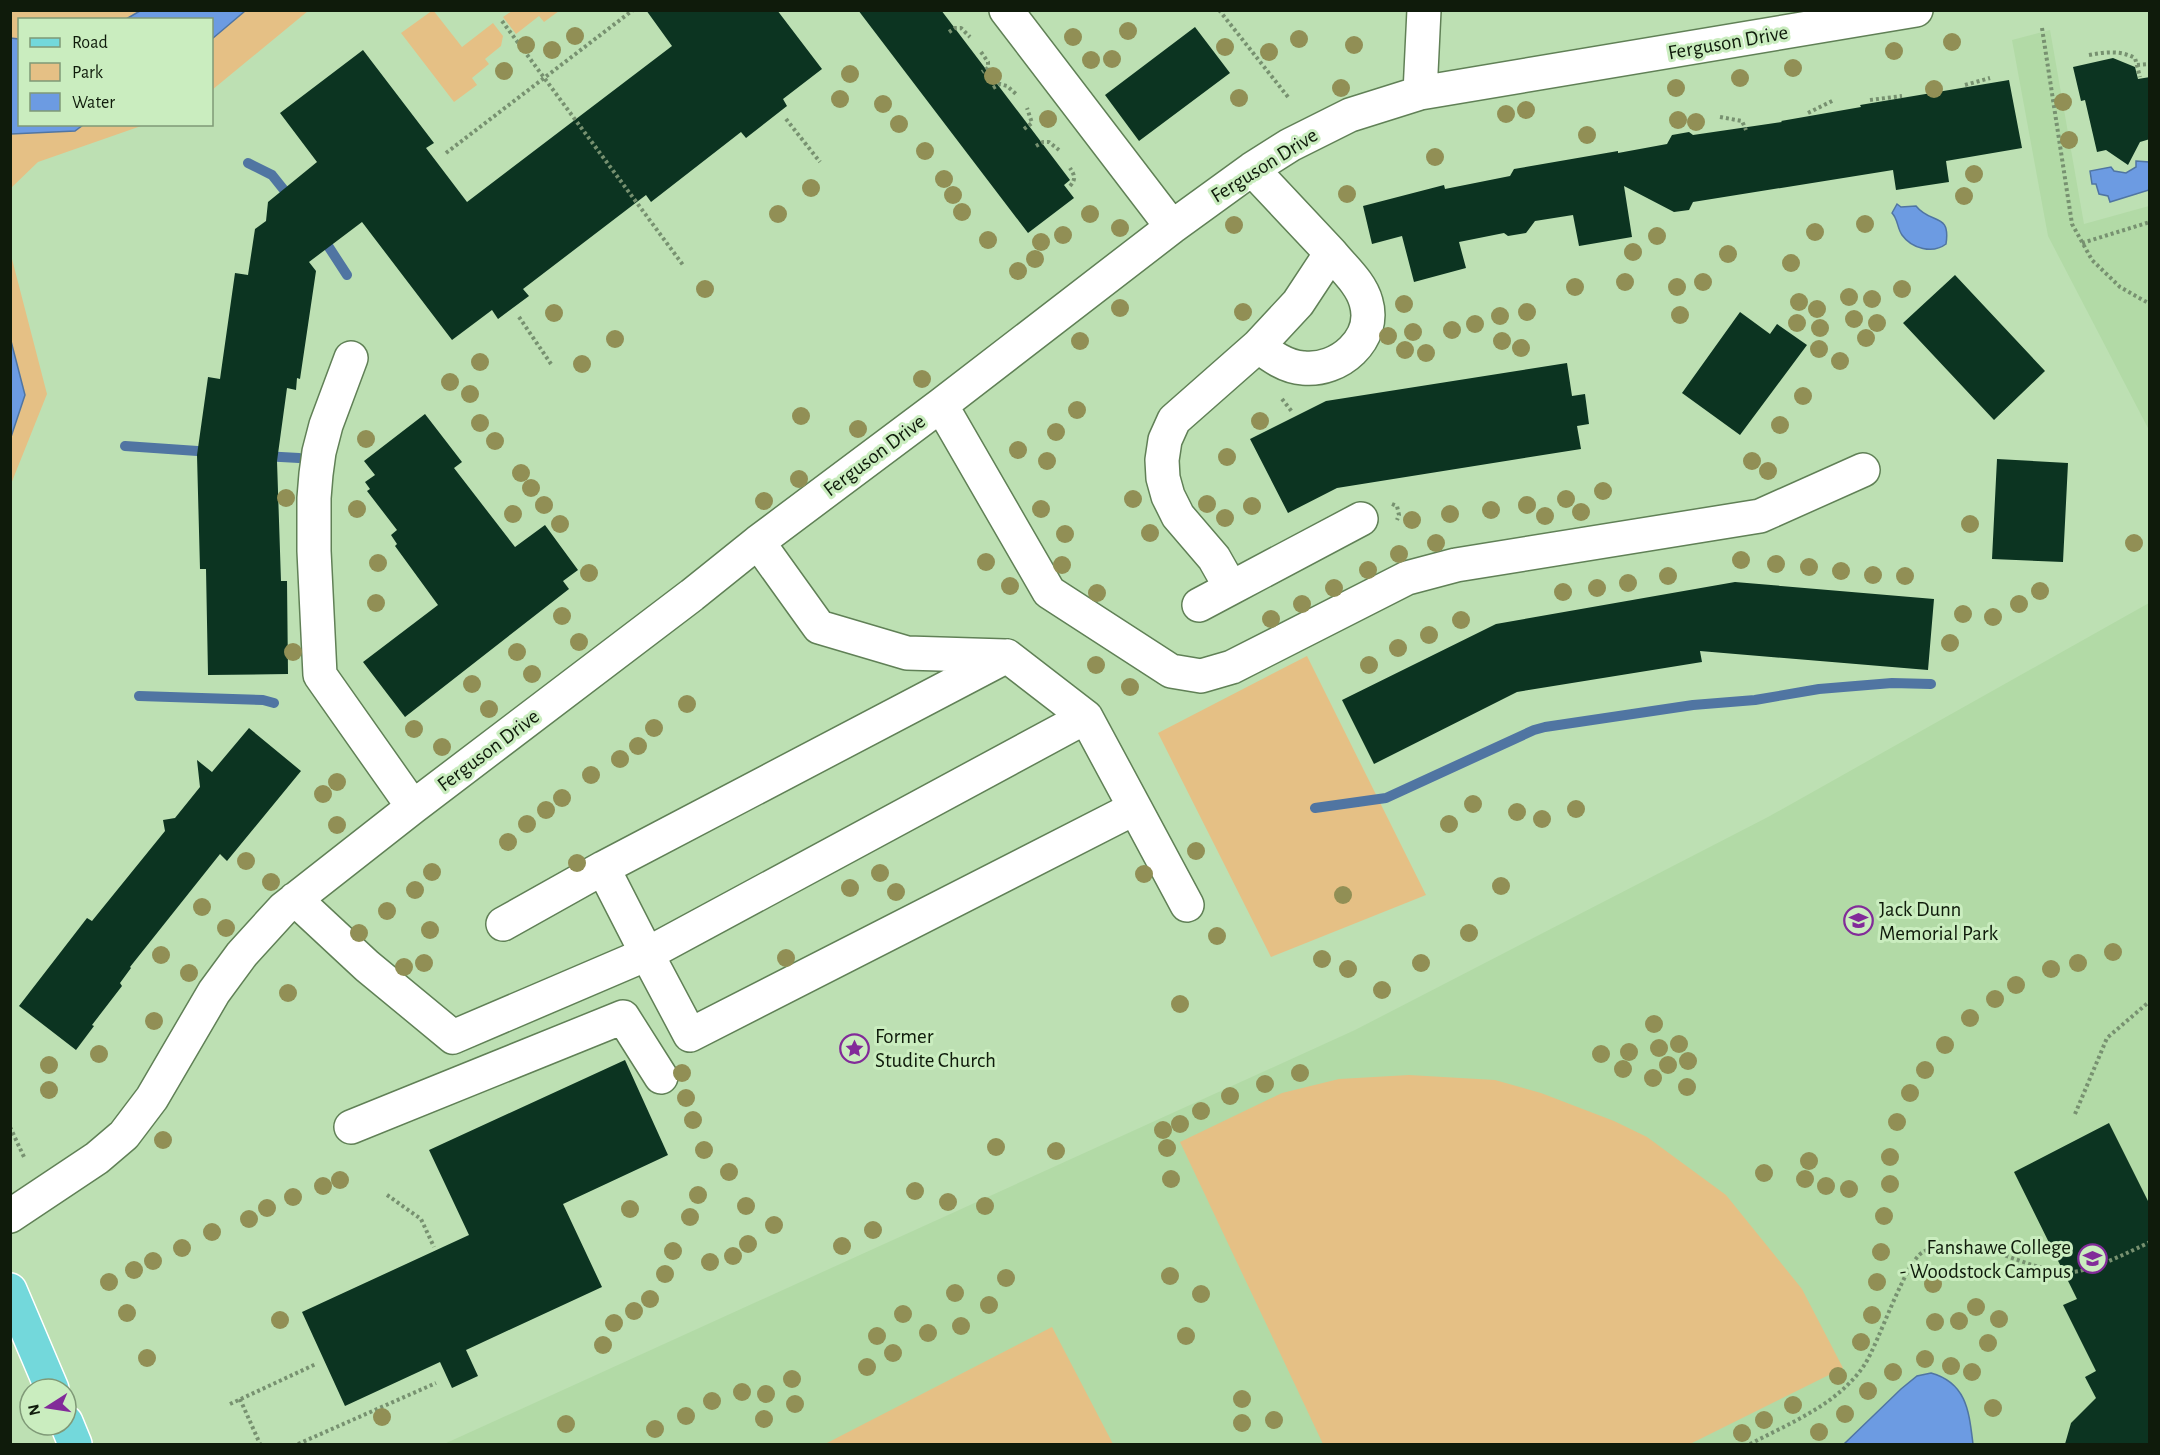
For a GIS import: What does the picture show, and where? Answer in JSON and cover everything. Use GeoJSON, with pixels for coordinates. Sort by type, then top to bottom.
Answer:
{"type":"FeatureCollection","features":[{"type":"Feature","properties":{"kind":"main road"},"geometry":{"type":"LineString","coordinates":[[10,1290],[47,1377]]}},
{"type":"Feature","properties":{"kind":"street"},"geometry":{"type":"LineString","coordinates":[[1006,10],[1172,227]]}},
{"type":"Feature","properties":{"kind":"street"},"geometry":{"type":"LineString","coordinates":[[1420,93],[1424,10]]}},
{"type":"Feature","properties":{"kind":"street","name":"Ferguson Drive"},"geometry":{"type":"LineString","coordinates":[[10,1216],[97,1158],[124,1134],[152,1098],[213,992],[266,925],[295,899],[758,542],[1172,227],[1252,169],[1290,145],[1350,115],[1420,93],[1916,10]]}},
{"type":"Feature","properties":{"kind":"street"},"geometry":{"type":"LineString","coordinates":[[1252,169],[1362,291],[1368,319],[1362,341],[1344,357],[1314,368],[1291,366],[1258,346]]}},
{"type":"Feature","properties":{"kind":"street"},"geometry":{"type":"LineString","coordinates":[[1231,588],[1214,558],[1178,516],[1168,496],[1163,478],[1162,460],[1165,440],[1174,420],[1258,346],[1298,303],[1331,254]]}},
{"type":"Feature","properties":{"kind":"street"},"geometry":{"type":"LineString","coordinates":[[351,358],[318,452],[314,498],[314,551],[320,675],[413,807]]}},
{"type":"Feature","properties":{"kind":"street"},"geometry":{"type":"LineString","coordinates":[[941,405],[1049,592],[1171,671],[1201,676],[1232,667],[1407,578],[1433,570],[1541,550],[1760,516],[1863,470]]}},
{"type":"Feature","properties":{"kind":"street"},"geometry":{"type":"LineString","coordinates":[[1199,605],[1361,519]]}},
{"type":"Feature","properties":{"kind":"street"},"geometry":{"type":"LineString","coordinates":[[758,542],[819,627],[907,653],[1007,656],[1086,717],[1187,905]]}},
{"type":"Feature","properties":{"kind":"street"},"geometry":{"type":"LineString","coordinates":[[503,924],[603,868],[1007,656]]}},
{"type":"Feature","properties":{"kind":"street"},"geometry":{"type":"LineString","coordinates":[[295,899],[367,966],[453,1037],[647,954],[1086,717]]}},
{"type":"Feature","properties":{"kind":"street"},"geometry":{"type":"LineString","coordinates":[[603,868],[690,1035],[1135,808]]}},
{"type":"Feature","properties":{"kind":"street"},"geometry":{"type":"LineString","coordinates":[[351,1127],[623,1017],[661,1077]]}},
{"type":"Feature","properties":{"kind":"path"},"geometry":{"type":"LineString","coordinates":[[446,153],[633,10]]}},
{"type":"Feature","properties":{"kind":"path"},"geometry":{"type":"LineString","coordinates":[[1219,10],[1288,97]]}},
{"type":"Feature","properties":{"kind":"path"},"geometry":{"type":"LineString","coordinates":[[502,21],[683,265]]}},
{"type":"Feature","properties":{"kind":"path"},"geometry":{"type":"LineString","coordinates":[[949,32],[955,28],[961,28],[970,37]]}},
{"type":"Feature","properties":{"kind":"path"},"geometry":{"type":"LineString","coordinates":[[2042,28],[2072,224],[2092,260],[2121,287],[2150,304]]}},
{"type":"Feature","properties":{"kind":"path"},"geometry":{"type":"LineString","coordinates":[[2089,55],[2108,51],[2128,54],[2135,58],[2140,77]]}},
{"type":"Feature","properties":{"kind":"path"},"geometry":{"type":"LineString","coordinates":[[981,52],[988,62],[988,68],[982,72]]}},
{"type":"Feature","properties":{"kind":"path"},"geometry":{"type":"LineString","coordinates":[[2136,64],[2150,64]]}},
{"type":"Feature","properties":{"kind":"path"},"geometry":{"type":"LineString","coordinates":[[1965,85],[1990,78]]}},
{"type":"Feature","properties":{"kind":"path"},"geometry":{"type":"LineString","coordinates":[[993,88],[1000,84],[1007,86],[1016,94]]}},
{"type":"Feature","properties":{"kind":"path"},"geometry":{"type":"LineString","coordinates":[[1870,100],[1902,96]]}},
{"type":"Feature","properties":{"kind":"path"},"geometry":{"type":"LineString","coordinates":[[1808,113],[1834,100]]}},
{"type":"Feature","properties":{"kind":"path"},"geometry":{"type":"LineString","coordinates":[[1024,129],[1032,123],[1027,108]]}},
{"type":"Feature","properties":{"kind":"path"},"geometry":{"type":"LineString","coordinates":[[1720,117],[1742,121],[1746,130]]}},
{"type":"Feature","properties":{"kind":"path"},"geometry":{"type":"LineString","coordinates":[[786,118],[820,162]]}},
{"type":"Feature","properties":{"kind":"path"},"geometry":{"type":"LineString","coordinates":[[1036,146],[1049,142],[1059,150]]}},
{"type":"Feature","properties":{"kind":"path"},"geometry":{"type":"LineString","coordinates":[[1070,168],[1075,181],[1070,186]]}},
{"type":"Feature","properties":{"kind":"path"},"geometry":{"type":"LineString","coordinates":[[2082,243],[2150,222]]}},
{"type":"Feature","properties":{"kind":"path"},"geometry":{"type":"LineString","coordinates":[[519,317],[551,364]]}},
{"type":"Feature","properties":{"kind":"path"},"geometry":{"type":"LineString","coordinates":[[2075,1114],[2107,1038],[2150,1001]]}},
{"type":"Feature","properties":{"kind":"path"},"geometry":{"type":"LineString","coordinates":[[10,1127],[24,1157]]}},
{"type":"Feature","properties":{"kind":"path"},"geometry":{"type":"LineString","coordinates":[[387,1195],[421,1219],[434,1247]]}},
{"type":"Feature","properties":{"kind":"path"},"geometry":{"type":"LineString","coordinates":[[1750,1444],[1818,1408],[1847,1386],[1865,1364],[1907,1270],[1922,1252],[1947,1245],[1979,1247],[2047,1269],[2070,1273],[2109,1261],[2150,1242]]}},
{"type":"Feature","properties":{"kind":"path"},"geometry":{"type":"LineString","coordinates":[[230,1404],[315,1364]]}},
{"type":"Feature","properties":{"kind":"path"},"geometry":{"type":"LineString","coordinates":[[298,1444],[436,1383]]}},
{"type":"Feature","properties":{"kind":"path"},"geometry":{"type":"LineString","coordinates":[[240,1399],[260,1444]]}},
{"type":"Feature","properties":{"kind":"shaded area"},"geometry":{"type":"Polygon","coordinates":[[[2050,30],[2084,224],[2149,206],[2149,430],[2048,236],[2012,40],[2050,30]]]}},
{"type":"Feature","properties":{"kind":"shaded area","name":"Jack Dunn Memorial Park"},"geometry":{"type":"Polygon","coordinates":[[[2149,603],[2149,1444],[444,1444],[1355,1030],[1768,817],[2149,603]]]}},
{"type":"Feature","properties":{"kind":"green space"},"geometry":{"type":"Polygon","coordinates":[[[433,10],[462,47],[493,23],[503,36],[501,46],[485,59],[489,64],[472,78],[477,85],[454,102],[401,33],[433,10]]]}},
{"type":"Feature","properties":{"kind":"green space"},"geometry":{"type":"Polygon","coordinates":[[[11,11],[308,11],[213,89],[213,18],[18,18],[18,126],[141,126],[38,162],[11,188],[11,11]]]}},
{"type":"Feature","properties":{"kind":"green space"},"geometry":{"type":"Polygon","coordinates":[[[512,11],[559,11],[544,22],[539,16],[516,34],[503,17],[512,11]]]}},
{"type":"Feature","properties":{"kind":"green space"},"geometry":{"type":"Polygon","coordinates":[[[10,243],[12,259],[47,394],[11,484],[10,243]]]}},
{"type":"Feature","properties":{"kind":"green space"},"geometry":{"type":"Polygon","coordinates":[[[1307,656],[1426,895],[1271,957],[1158,733],[1307,656]]]}},
{"type":"Feature","properties":{"kind":"green space"},"geometry":{"type":"Polygon","coordinates":[[[1409,1075],[1495,1080],[1541,1093],[1614,1121],[1647,1137],[1726,1195],[1802,1289],[1843,1368],[1690,1444],[1323,1444],[1180,1142],[1282,1093],[1339,1079],[1409,1075]]]}},
{"type":"Feature","properties":{"kind":"green space"},"geometry":{"type":"Polygon","coordinates":[[[1052,1327],[1113,1444],[825,1444],[1052,1327]]]}},
{"type":"Feature","properties":{"kind":"water"},"geometry":{"type":"Polygon","coordinates":[[[140,10],[245,11],[213,38],[213,18],[128,18],[140,10]]]}},
{"type":"Feature","properties":{"kind":"water"},"geometry":{"type":"Polygon","coordinates":[[[10,38],[18,39],[18,126],[82,126],[75,131],[11,134],[10,38]]]}},
{"type":"Feature","properties":{"kind":"water"},"geometry":{"type":"Polygon","coordinates":[[[2136,161],[2149,162],[2149,190],[2110,202],[2108,196],[2099,194],[2096,184],[2092,184],[2090,171],[2111,167],[2114,171],[2126,173],[2136,167],[2136,161]]]}},
{"type":"Feature","properties":{"kind":"water"},"geometry":{"type":"Polygon","coordinates":[[[1897,204],[1901,207],[1916,206],[1922,212],[1943,223],[1947,234],[1946,244],[1929,249],[1917,247],[1906,240],[1892,213],[1897,204]]]}},
{"type":"Feature","properties":{"kind":"water"},"geometry":{"type":"Polygon","coordinates":[[[11,341],[25,395],[10,437],[11,341]]]}},
{"type":"Feature","properties":{"kind":"water"},"geometry":{"type":"Polygon","coordinates":[[[1931,1373],[1943,1378],[1959,1391],[1970,1421],[1973,1444],[1844,1444],[1901,1389],[1917,1376],[1931,1373]]]}},
{"type":"Feature","properties":{"kind":"building"},"geometry":{"type":"Polygon","coordinates":[[[646,10],[777,10],[822,69],[783,99],[787,106],[746,138],[741,132],[651,202],[646,195],[523,289],[529,296],[498,319],[492,310],[452,340],[362,222],[309,262],[316,271],[300,379],[297,378],[296,390],[287,388],[277,461],[281,581],[287,581],[288,674],[208,675],[206,569],[200,569],[197,455],[208,377],[220,379],[235,273],[248,275],[255,229],[266,221],[268,202],[317,162],[280,113],[363,50],[434,143],[426,148],[467,202],[672,46],[646,10]]]}},
{"type":"Feature","properties":{"kind":"building"},"geometry":{"type":"Polygon","coordinates":[[[858,10],[941,10],[1070,180],[1064,185],[1074,198],[1028,233],[858,10]]]}},
{"type":"Feature","properties":{"kind":"building"},"geometry":{"type":"Polygon","coordinates":[[[1195,27],[1230,73],[1139,141],[1105,95],[1195,27]]]}},
{"type":"Feature","properties":{"kind":"building"},"geometry":{"type":"Polygon","coordinates":[[[2113,58],[2135,67],[2138,79],[2150,77],[2150,139],[2140,142],[2128,165],[2106,150],[2097,152],[2085,100],[2081,101],[2073,67],[2113,58]]]}},
{"type":"Feature","properties":{"kind":"building"},"geometry":{"type":"Polygon","coordinates":[[[2009,80],[2022,148],[1946,161],[1949,182],[1896,190],[1893,170],[1693,202],[1689,210],[1674,212],[1624,186],[1632,237],[1579,246],[1573,215],[1535,221],[1526,233],[1508,236],[1504,233],[1459,242],[1466,268],[1414,282],[1402,236],[1372,244],[1363,206],[1444,185],[1445,189],[1510,176],[1514,169],[1667,144],[1672,135],[1689,132],[1693,135],[1782,122],[1861,107],[1860,105],[2009,80]]]}},
{"type":"Feature","properties":{"kind":"building"},"geometry":{"type":"Polygon","coordinates":[[[1955,275],[2045,371],[1994,420],[1903,323],[1955,275]]]}},
{"type":"Feature","properties":{"kind":"building"},"geometry":{"type":"Polygon","coordinates":[[[1740,312],[1770,334],[1777,324],[1807,345],[1740,435],[1682,393],[1740,312]]]}},
{"type":"Feature","properties":{"kind":"building"},"geometry":{"type":"Polygon","coordinates":[[[1567,363],[1572,396],[1585,394],[1589,424],[1577,426],[1581,449],[1337,488],[1288,513],[1250,439],[1326,401],[1567,363]]]}},
{"type":"Feature","properties":{"kind":"building"},"geometry":{"type":"Polygon","coordinates":[[[425,414],[462,462],[454,468],[515,547],[545,525],[578,570],[563,581],[569,589],[405,717],[363,662],[438,605],[395,546],[397,544],[391,535],[397,530],[367,491],[370,489],[365,482],[375,475],[364,461],[425,414]]]}},
{"type":"Feature","properties":{"kind":"building"},"geometry":{"type":"Polygon","coordinates":[[[1997,459],[2068,463],[2063,562],[1992,559],[1997,459]]]}},
{"type":"Feature","properties":{"kind":"building"},"geometry":{"type":"Polygon","coordinates":[[[1735,582],[1934,599],[1928,670],[1700,651],[1702,662],[1517,692],[1374,764],[1342,700],[1496,624],[1735,582]]]}},
{"type":"Feature","properties":{"kind":"building"},"geometry":{"type":"Polygon","coordinates":[[[249,728],[301,771],[227,861],[220,854],[130,967],[120,983],[122,986],[76,1050],[19,1006],[87,918],[92,921],[165,831],[163,820],[175,818],[200,787],[197,760],[212,772],[249,728]]]}},
{"type":"Feature","properties":{"kind":"building"},"geometry":{"type":"Polygon","coordinates":[[[625,1060],[668,1155],[563,1204],[602,1287],[466,1350],[478,1376],[452,1388],[440,1362],[345,1406],[302,1312],[469,1235],[429,1150],[625,1060]]]}},
{"type":"Feature","properties":{"kind":"building","name":"Fanshawe College - Woodstock Campus"},"geometry":{"type":"Polygon","coordinates":[[[2109,1123],[2150,1205],[2150,1444],[2065,1444],[2071,1423],[2096,1398],[2085,1377],[2096,1371],[2063,1305],[2077,1299],[2014,1172],[2109,1123]]]}},
{"type":"Feature","properties":{"kind":"waterway"},"geometry":{"type":"LineString","coordinates":[[248,163],[272,175],[292,200]]}},
{"type":"Feature","properties":{"kind":"waterway"},"geometry":{"type":"LineString","coordinates":[[321,235],[347,275]]}},
{"type":"Feature","properties":{"kind":"waterway"},"geometry":{"type":"LineString","coordinates":[[125,446],[212,452]]}},
{"type":"Feature","properties":{"kind":"waterway"},"geometry":{"type":"LineString","coordinates":[[263,456],[299,458]]}},
{"type":"Feature","properties":{"kind":"waterway"},"geometry":{"type":"LineString","coordinates":[[1315,808],[1386,798],[1545,727],[1693,705],[1755,700],[1819,689],[1892,683],[1931,684]]}},
{"type":"Feature","properties":{"kind":"waterway"},"geometry":{"type":"LineString","coordinates":[[139,696],[263,700],[274,703]]}},
{"type":"Feature","properties":{"kind":"place","name":"Jack Dunn Memorial Park"},"geometry":{"type":"Point","coordinates":[1858,921]}},
{"type":"Feature","properties":{"kind":"place","name":"Former Studite Church"},"geometry":{"type":"Point","coordinates":[854,1048]}},
{"type":"Feature","properties":{"kind":"place","name":"Fanshawe College - Woodstock Campus"},"geometry":{"type":"Point","coordinates":[2092,1259]}}]}
